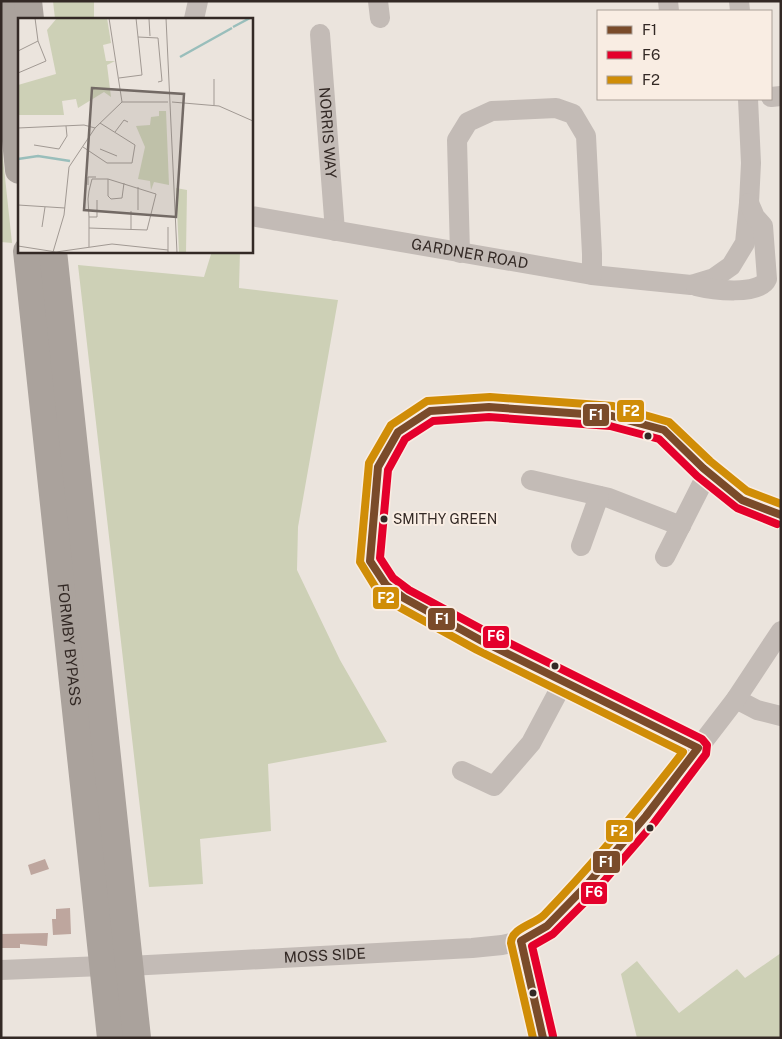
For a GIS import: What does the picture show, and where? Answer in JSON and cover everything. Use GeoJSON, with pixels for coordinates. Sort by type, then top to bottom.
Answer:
{"type":"FeatureCollection","features":[{"type":"Feature","properties":{"kind":"highway"},"geometry":{"type":"LineString","coordinates":[[2,1],[18,160]]}},
{"type":"Feature","properties":{"kind":"highway"},"geometry":{"type":"LineString","coordinates":[[28,1],[30,18]]}},
{"type":"Feature","properties":{"kind":"highway","name":"FORMBY BYPASS"},"geometry":{"type":"LineString","coordinates":[[27,252],[116,966],[137,1038]]}},
{"type":"Feature","properties":{"kind":"highway","name":"FORMBY BYPASS"},"geometry":{"type":"LineString","coordinates":[[53,252],[116,966],[111,1038]]}},
{"type":"Feature","properties":{"kind":"street"},"geometry":{"type":"LineString","coordinates":[[194,18],[198,1]]}},
{"type":"Feature","properties":{"kind":"street","name":"NORRIS WAY"},"geometry":{"type":"LineString","coordinates":[[320,34],[335,231]]}},
{"type":"Feature","properties":{"kind":"street","name":"GARDNER ROAD"},"geometry":{"type":"LineString","coordinates":[[690,285],[714,278],[731,266],[745,243],[751,163],[749,100]]}},
{"type":"Feature","properties":{"kind":"street"},"geometry":{"type":"LineString","coordinates":[[460,253],[457,140],[468,122],[492,111],[556,108],[574,114],[586,136],[592,276]]}},
{"type":"Feature","properties":{"kind":"street","name":"GARDNER ROAD"},"geometry":{"type":"LineString","coordinates":[[252,216],[592,276],[728,290],[760,287],[767,278],[763,226],[755,217],[749,203]]}},
{"type":"Feature","properties":{"kind":"street"},"geometry":{"type":"LineString","coordinates":[[698,748],[482,641],[404,598],[386,585],[370,561],[378,467],[398,432],[430,411],[489,407],[612,416],[664,430],[708,472],[742,500],[781,515]]}},
{"type":"Feature","properties":{"kind":"street"},"geometry":{"type":"LineString","coordinates":[[665,557],[708,472]]}},
{"type":"Feature","properties":{"kind":"street"},"geometry":{"type":"LineString","coordinates":[[531,480],[609,498],[681,526]]}},
{"type":"Feature","properties":{"kind":"street"},"geometry":{"type":"LineString","coordinates":[[581,546],[600,496]]}},
{"type":"Feature","properties":{"kind":"street","name":"MOSS SIDE"},"geometry":{"type":"LineString","coordinates":[[1,970],[472,948],[521,941],[547,926],[584,888],[646,816],[736,699],[781,631]]}},
{"type":"Feature","properties":{"kind":"street"},"geometry":{"type":"LineString","coordinates":[[462,771],[494,786],[531,743],[564,681]]}},
{"type":"Feature","properties":{"kind":"street"},"geometry":{"type":"LineString","coordinates":[[736,699],[757,710],[781,716]]}},
{"type":"Feature","properties":{"kind":"street"},"geometry":{"type":"LineString","coordinates":[[521,941],[543,1038]]}},
{"type":"Feature","properties":{"kind":"green space"},"geometry":{"type":"Polygon","coordinates":[[[53,1],[94,1],[94,18],[55,18],[53,1]]]}},
{"type":"Feature","properties":{"kind":"green space"},"geometry":{"type":"Polygon","coordinates":[[[1,140],[12,243],[1,242],[1,140]]]}},
{"type":"Feature","properties":{"kind":"green space"},"geometry":{"type":"Polygon","coordinates":[[[212,252],[240,252],[239,288],[338,300],[298,527],[297,570],[340,660],[387,742],[268,764],[271,831],[200,839],[203,884],[149,887],[78,265],[204,277],[212,252]]]}},
{"type":"Feature","properties":{"kind":"green space"},"geometry":{"type":"Polygon","coordinates":[[[781,953],[781,1038],[637,1038],[621,974],[637,961],[679,1013],[737,969],[745,978],[781,953]]]}},
{"type":"Feature","properties":{"kind":"building"},"geometry":{"type":"Polygon","coordinates":[[[45,859],[49,869],[31,875],[28,865],[45,859]]]}},
{"type":"Feature","properties":{"kind":"building"},"geometry":{"type":"Polygon","coordinates":[[[70,908],[71,934],[53,935],[52,919],[56,919],[56,909],[70,908]]]}},
{"type":"Feature","properties":{"kind":"building"},"geometry":{"type":"Polygon","coordinates":[[[48,933],[47,946],[20,944],[20,948],[1,948],[1,934],[48,933]]]}},
{"type":"Feature","properties":{"kind":"transit line","name":"F2"},"geometry":{"type":"LineString","coordinates":[[533,1038],[511,943],[512,938],[519,930],[544,915],[581,876],[683,752],[477,650],[399,607],[379,593],[360,562],[369,463],[391,425],[427,401],[490,397],[613,406],[669,422],[710,461],[747,491],[781,504]]}},
{"type":"Feature","properties":{"kind":"transit line","name":"F1"},"geometry":{"type":"LineString","coordinates":[[543,1038],[521,941],[547,926],[584,888],[646,816],[698,748],[482,641],[404,598],[386,585],[370,561],[378,467],[398,432],[430,411],[489,407],[612,416],[664,430],[703,468],[742,500],[781,515]]}},
{"type":"Feature","properties":{"kind":"transit line","name":"F6"},"geometry":{"type":"LineString","coordinates":[[553,1036],[532,946],[553,934],[592,895],[654,823],[706,754],[707,745],[702,739],[487,632],[409,590],[393,578],[380,558],[388,470],[405,439],[433,421],[489,417],[610,426],[659,439],[697,476],[737,508],[777,524]]}},
{"type":"Feature","properties":{"kind":"place","name":"SMITHY GREEN"},"geometry":{"type":"Point","coordinates":[384,519]}}]}
